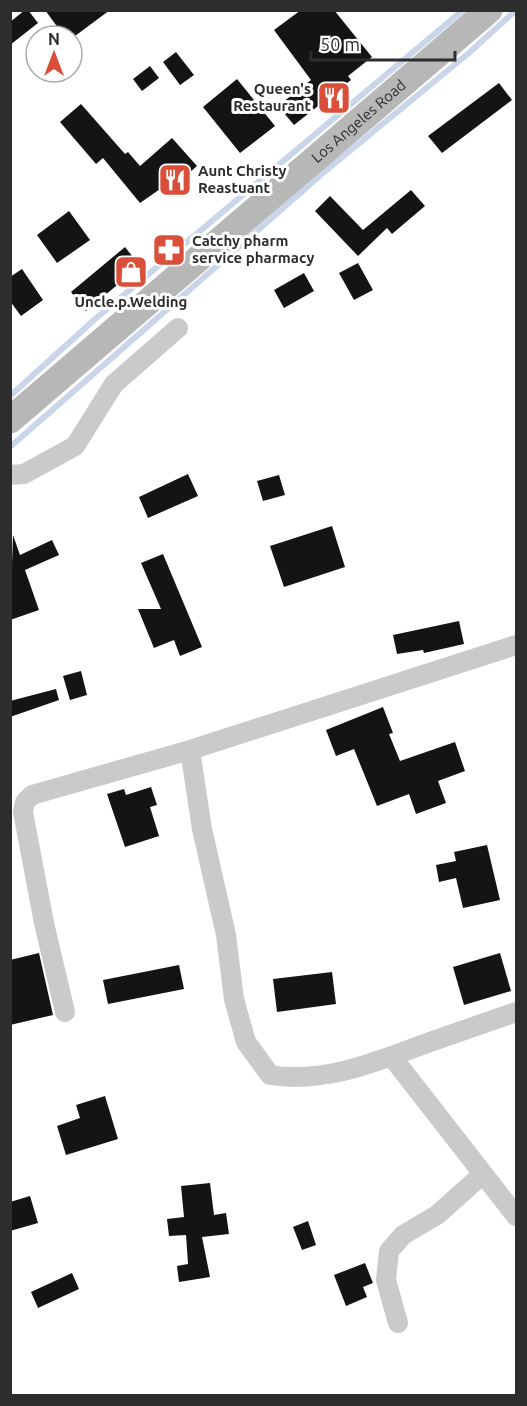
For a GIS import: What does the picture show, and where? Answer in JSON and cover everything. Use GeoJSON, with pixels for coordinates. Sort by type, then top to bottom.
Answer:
{"type":"FeatureCollection","features":[{"type":"Feature","properties":{"kind":"main road","name":"Los Angeles Road"},"geometry":{"type":"LineString","coordinates":[[10,420],[489,10]]}},
{"type":"Feature","properties":{"kind":"street"},"geometry":{"type":"LineString","coordinates":[[10,475],[24,474],[75,446],[114,384],[178,328]]}},
{"type":"Feature","properties":{"kind":"street"},"geometry":{"type":"LineString","coordinates":[[65,1012],[44,923],[23,812],[25,802],[32,795],[190,750],[516,645]]}},
{"type":"Feature","properties":{"kind":"street"},"geometry":{"type":"LineString","coordinates":[[190,750],[202,829],[226,935],[234,999],[246,1042],[270,1075],[286,1078],[328,1076],[516,1012]]}},
{"type":"Feature","properties":{"kind":"street"},"geometry":{"type":"LineString","coordinates":[[392,1056],[516,1216]]}},
{"type":"Feature","properties":{"kind":"street"},"geometry":{"type":"LineString","coordinates":[[398,1323],[386,1280],[389,1251],[403,1235],[437,1215],[483,1174]]}},
{"type":"Feature","properties":{"kind":"building"},"geometry":{"type":"Polygon","coordinates":[[[28,10],[38,23],[24,24],[24,34],[10,45],[10,22],[28,10]]]}},
{"type":"Feature","properties":{"kind":"building"},"geometry":{"type":"Polygon","coordinates":[[[45,10],[110,10],[84,29],[84,24],[55,24],[45,10]]]}},
{"type":"Feature","properties":{"kind":"building"},"geometry":{"type":"Polygon","coordinates":[[[301,10],[334,10],[372,57],[348,76],[351,80],[294,125],[278,106],[311,80],[274,30],[301,10]]]}},
{"type":"Feature","properties":{"kind":"building"},"geometry":{"type":"Polygon","coordinates":[[[176,52],[194,75],[180,85],[163,62],[176,52]]]}},
{"type":"Feature","properties":{"kind":"building"},"geometry":{"type":"Polygon","coordinates":[[[150,66],[159,78],[142,91],[133,79],[150,66]]]}},
{"type":"Feature","properties":{"kind":"building"},"geometry":{"type":"Polygon","coordinates":[[[237,79],[275,126],[240,153],[203,107],[237,79]]]}},
{"type":"Feature","properties":{"kind":"building"},"geometry":{"type":"Polygon","coordinates":[[[499,83],[512,100],[442,153],[428,136],[499,83]]]}},
{"type":"Feature","properties":{"kind":"building"},"geometry":{"type":"Polygon","coordinates":[[[81,104],[125,154],[128,152],[140,166],[172,138],[197,166],[167,192],[163,187],[140,203],[103,158],[96,164],[60,122],[81,104]]]}},
{"type":"Feature","properties":{"kind":"building"},"geometry":{"type":"Polygon","coordinates":[[[411,190],[425,206],[392,234],[387,228],[358,256],[315,211],[330,196],[363,230],[411,190]]]}},
{"type":"Feature","properties":{"kind":"building"},"geometry":{"type":"Polygon","coordinates":[[[69,211],[90,240],[57,263],[37,235],[69,211]]]}},
{"type":"Feature","properties":{"kind":"building"},"geometry":{"type":"Polygon","coordinates":[[[125,247],[140,266],[86,311],[71,292],[125,247]]]}},
{"type":"Feature","properties":{"kind":"building"},"geometry":{"type":"Polygon","coordinates":[[[358,263],[373,290],[354,300],[339,273],[358,263]]]}},
{"type":"Feature","properties":{"kind":"building"},"geometry":{"type":"Polygon","coordinates":[[[22,269],[43,300],[21,316],[10,301],[10,277],[22,269]]]}},
{"type":"Feature","properties":{"kind":"building"},"geometry":{"type":"Polygon","coordinates":[[[304,273],[314,291],[284,308],[274,290],[304,273]]]}},
{"type":"Feature","properties":{"kind":"building"},"geometry":{"type":"Polygon","coordinates":[[[188,474],[198,496],[148,518],[139,497],[188,474]]]}},
{"type":"Feature","properties":{"kind":"building"},"geometry":{"type":"Polygon","coordinates":[[[279,475],[285,495],[263,501],[257,481],[279,475]]]}},
{"type":"Feature","properties":{"kind":"building"},"geometry":{"type":"Polygon","coordinates":[[[332,526],[345,567],[284,587],[270,546],[332,526]]]}},
{"type":"Feature","properties":{"kind":"building"},"geometry":{"type":"Polygon","coordinates":[[[13,535],[20,555],[52,540],[59,555],[25,570],[39,610],[10,620],[13,535]]]}},
{"type":"Feature","properties":{"kind":"building"},"geometry":{"type":"Polygon","coordinates":[[[163,554],[202,647],[180,656],[174,640],[154,648],[138,609],[161,609],[141,563],[163,554]]]}},
{"type":"Feature","properties":{"kind":"building"},"geometry":{"type":"Polygon","coordinates":[[[459,621],[464,644],[424,653],[423,650],[397,654],[393,635],[459,621]]]}},
{"type":"Feature","properties":{"kind":"building"},"geometry":{"type":"Polygon","coordinates":[[[81,671],[87,695],[70,700],[63,676],[81,671]]]}},
{"type":"Feature","properties":{"kind":"building"},"geometry":{"type":"Polygon","coordinates":[[[56,689],[59,700],[10,717],[10,701],[56,689]]]}},
{"type":"Feature","properties":{"kind":"building"},"geometry":{"type":"Polygon","coordinates":[[[383,707],[393,733],[389,734],[400,761],[455,742],[465,771],[438,781],[446,803],[416,814],[409,794],[377,806],[354,749],[336,756],[326,730],[383,707]]]}},
{"type":"Feature","properties":{"kind":"building"},"geometry":{"type":"Polygon","coordinates":[[[151,787],[157,805],[150,807],[159,836],[125,847],[107,794],[124,789],[126,795],[151,787]]]}},
{"type":"Feature","properties":{"kind":"building"},"geometry":{"type":"Polygon","coordinates":[[[487,845],[500,900],[463,908],[456,878],[439,882],[436,865],[456,861],[454,852],[487,845]]]}},
{"type":"Feature","properties":{"kind":"building"},"geometry":{"type":"Polygon","coordinates":[[[39,953],[53,1015],[10,1025],[10,960],[39,953]]]}},
{"type":"Feature","properties":{"kind":"building"},"geometry":{"type":"Polygon","coordinates":[[[500,953],[511,991],[464,1005],[453,967],[500,953]]]}},
{"type":"Feature","properties":{"kind":"building"},"geometry":{"type":"Polygon","coordinates":[[[179,965],[184,989],[108,1004],[103,980],[179,965]]]}},
{"type":"Feature","properties":{"kind":"building"},"geometry":{"type":"Polygon","coordinates":[[[332,972],[336,1004],[277,1012],[273,979],[332,972]]]}},
{"type":"Feature","properties":{"kind":"building"},"geometry":{"type":"Polygon","coordinates":[[[105,1096],[118,1139],[66,1155],[57,1126],[80,1118],[76,1105],[105,1096]]]}},
{"type":"Feature","properties":{"kind":"building"},"geometry":{"type":"Polygon","coordinates":[[[210,1183],[214,1215],[226,1213],[229,1234],[202,1237],[210,1277],[179,1282],[177,1266],[188,1264],[186,1235],[169,1236],[167,1219],[184,1217],[181,1186],[210,1183]]]}},
{"type":"Feature","properties":{"kind":"building"},"geometry":{"type":"Polygon","coordinates":[[[30,1196],[38,1223],[10,1231],[10,1202],[30,1196]]]}},
{"type":"Feature","properties":{"kind":"building"},"geometry":{"type":"Polygon","coordinates":[[[308,1221],[316,1245],[302,1250],[293,1227],[308,1221]]]}},
{"type":"Feature","properties":{"kind":"building"},"geometry":{"type":"Polygon","coordinates":[[[365,1263],[373,1283],[363,1287],[367,1297],[346,1306],[334,1275],[365,1263]]]}},
{"type":"Feature","properties":{"kind":"building"},"geometry":{"type":"Polygon","coordinates":[[[72,1273],[79,1289],[38,1308],[31,1292],[72,1273]]]}},
{"type":"Feature","properties":{"kind":"waterway"},"geometry":{"type":"LineString","coordinates":[[10,396],[94,320],[463,10]]}},
{"type":"Feature","properties":{"kind":"waterway"},"geometry":{"type":"LineString","coordinates":[[10,447],[323,173],[470,52],[516,10]]}},
{"type":"Feature","properties":{"kind":"place","name":"Queen's Restaurant"},"geometry":{"type":"Point","coordinates":[334,98]}},
{"type":"Feature","properties":{"kind":"place","name":"Aunt Christy Reastuant"},"geometry":{"type":"Point","coordinates":[175,180]}},
{"type":"Feature","properties":{"kind":"place","name":"Catchy pharm service pharmacy"},"geometry":{"type":"Point","coordinates":[169,250]}},
{"type":"Feature","properties":{"kind":"place","name":"Uncle.p.Welding"},"geometry":{"type":"Point","coordinates":[131,272]}}]}
